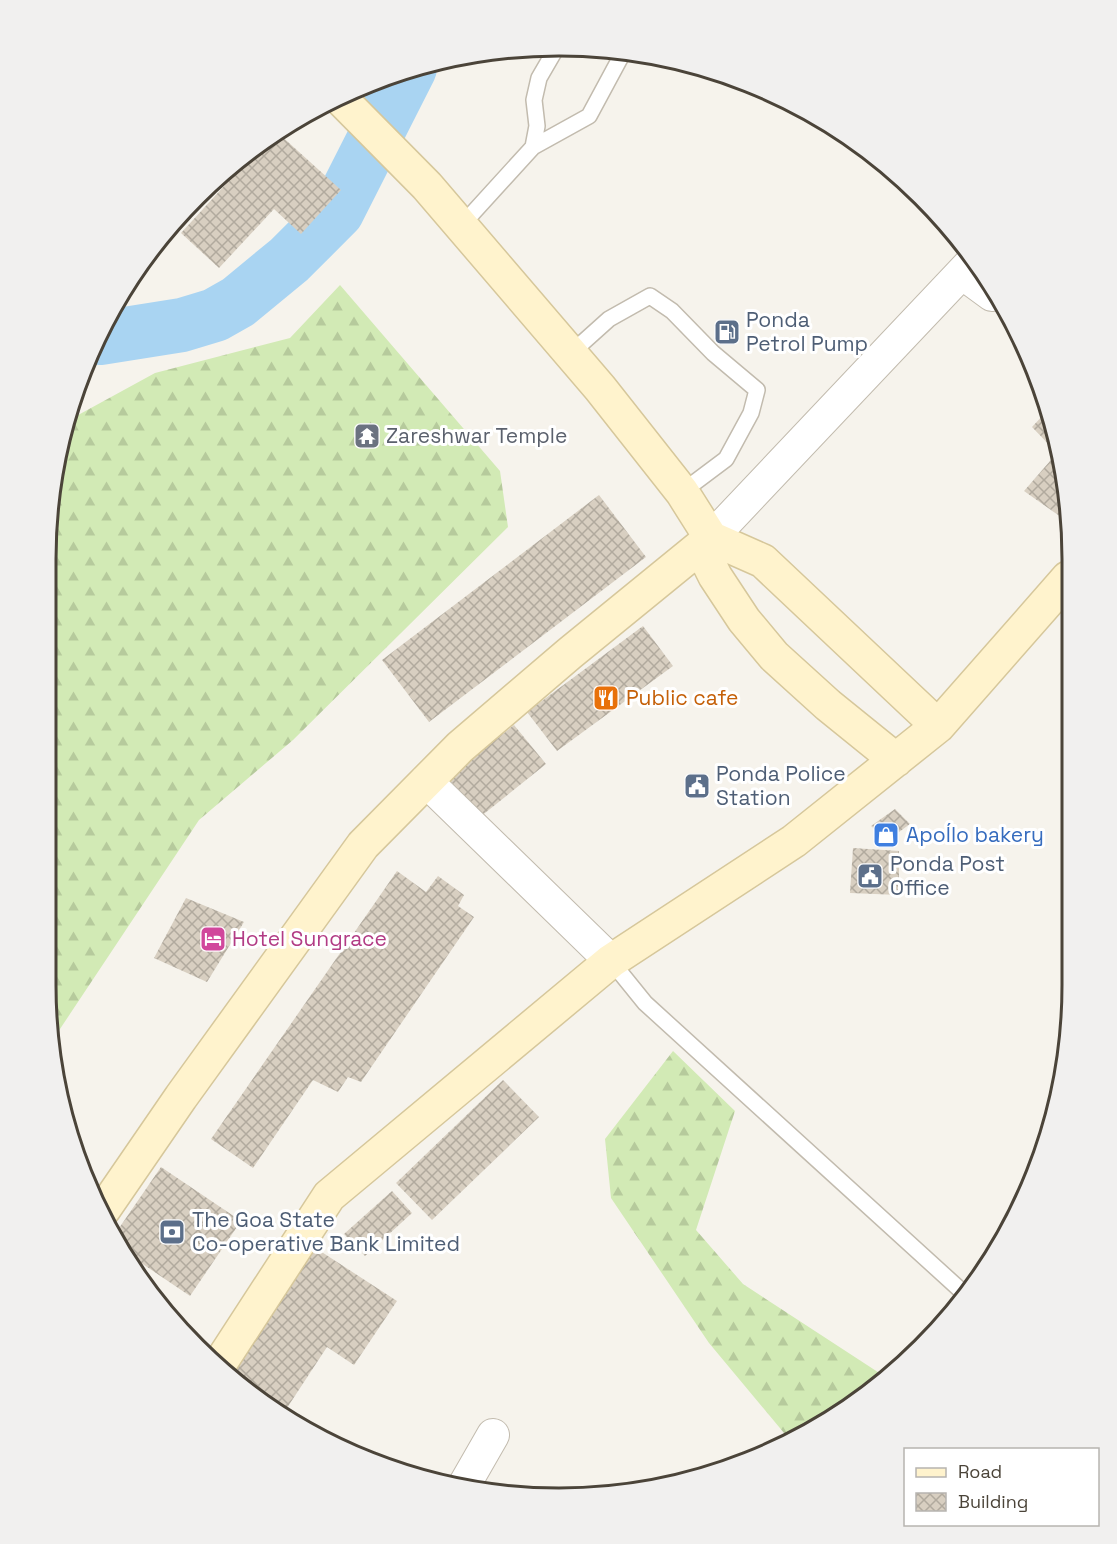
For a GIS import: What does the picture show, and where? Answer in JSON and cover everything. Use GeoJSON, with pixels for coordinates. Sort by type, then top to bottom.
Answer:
{"type":"FeatureCollection","features":[{"type":"Feature","properties":{"kind":"main road"},"geometry":{"type":"LineString","coordinates":[[345,103],[427,186],[600,388],[682,492],[711,538],[763,561],[938,726]]}},
{"type":"Feature","properties":{"kind":"main road"},"geometry":{"type":"LineString","coordinates":[[711,538],[709,564],[744,620],[774,656],[828,705],[896,760]]}},
{"type":"Feature","properties":{"kind":"main road"},"geometry":{"type":"LineString","coordinates":[[106,1206],[363,845],[459,747],[711,538]]}},
{"type":"Feature","properties":{"kind":"main road"},"geometry":{"type":"LineString","coordinates":[[222,1359],[329,1196],[611,961],[794,841],[938,726],[1062,586]]}},
{"type":"Feature","properties":{"kind":"street"},"geometry":{"type":"LineString","coordinates":[[711,538],[967,268]]}},
{"type":"Feature","properties":{"kind":"street"},"geometry":{"type":"LineString","coordinates":[[426,781],[611,961]]}},
{"type":"Feature","properties":{"kind":"street"},"geometry":{"type":"LineString","coordinates":[[467,1480],[493,1436]]}},
{"type":"Feature","properties":{"kind":"lane"},"geometry":{"type":"LineString","coordinates":[[533,147],[537,126],[534,100],[539,78],[552,56]]}},
{"type":"Feature","properties":{"kind":"lane"},"geometry":{"type":"LineString","coordinates":[[461,226],[533,147],[589,116],[619,60]]}},
{"type":"Feature","properties":{"kind":"lane"},"geometry":{"type":"LineString","coordinates":[[570,354],[609,319],[650,296],[672,311],[713,353],[757,390],[751,413],[726,459],[682,492]]}},
{"type":"Feature","properties":{"kind":"lane"},"geometry":{"type":"LineString","coordinates":[[611,961],[645,1003],[960,1289]]}},
{"type":"Feature","properties":{"kind":"green space"},"geometry":{"type":"Polygon","coordinates":[[[340,285],[500,471],[508,527],[293,740],[199,820],[58,1032],[56,986],[56,558],[60,493],[65,460],[77,416],[155,373],[290,338],[340,285]]]}},
{"type":"Feature","properties":{"kind":"green space"},"geometry":{"type":"Polygon","coordinates":[[[673,1051],[735,1111],[696,1230],[743,1284],[879,1373],[838,1404],[785,1435],[709,1343],[611,1198],[605,1139],[673,1051]]]}},
{"type":"Feature","properties":{"kind":"building"},"geometry":{"type":"Polygon","coordinates":[[[283,138],[341,190],[301,234],[274,209],[219,268],[181,233],[238,171],[283,138]]]}},
{"type":"Feature","properties":{"kind":"building"},"geometry":{"type":"Polygon","coordinates":[[[1041,417],[1048,444],[1032,427],[1041,417]]]}},
{"type":"Feature","properties":{"kind":"building"},"geometry":{"type":"Polygon","coordinates":[[[1052,459],[1059,516],[1024,491],[1052,459]]]}},
{"type":"Feature","properties":{"kind":"building"},"geometry":{"type":"Polygon","coordinates":[[[599,495],[646,557],[429,722],[382,660],[599,495]]]}},
{"type":"Feature","properties":{"kind":"building"},"geometry":{"type":"Polygon","coordinates":[[[643,626],[673,666],[557,751],[527,712],[643,626]]]}},
{"type":"Feature","properties":{"kind":"building"},"geometry":{"type":"Polygon","coordinates":[[[514,725],[546,764],[480,817],[448,778],[514,725]]]}},
{"type":"Feature","properties":{"kind":"building"},"geometry":{"type":"Polygon","coordinates":[[[895,809],[910,824],[888,840],[871,826],[895,809]]]}},
{"type":"Feature","properties":{"kind":"building"},"geometry":{"type":"Polygon","coordinates":[[[853,848],[899,851],[899,895],[850,893],[853,848]]]}},
{"type":"Feature","properties":{"kind":"building"},"geometry":{"type":"Polygon","coordinates":[[[397,871],[426,892],[438,876],[464,895],[458,906],[474,917],[361,1082],[348,1077],[338,1092],[313,1080],[253,1168],[211,1139],[397,871]]]}},
{"type":"Feature","properties":{"kind":"building"},"geometry":{"type":"Polygon","coordinates":[[[186,898],[244,922],[207,982],[154,958],[186,898]]]}},
{"type":"Feature","properties":{"kind":"building"},"geometry":{"type":"Polygon","coordinates":[[[503,1080],[539,1117],[432,1220],[396,1183],[503,1080]]]}},
{"type":"Feature","properties":{"kind":"building"},"geometry":{"type":"Polygon","coordinates":[[[161,1167],[241,1221],[190,1296],[137,1260],[119,1229],[161,1167]]]}},
{"type":"Feature","properties":{"kind":"building"},"geometry":{"type":"Polygon","coordinates":[[[392,1191],[412,1213],[365,1256],[344,1234],[392,1191]]]}},
{"type":"Feature","properties":{"kind":"building"},"geometry":{"type":"Polygon","coordinates":[[[314,1247],[397,1301],[354,1365],[327,1347],[287,1409],[233,1369],[314,1247]]]}},
{"type":"Feature","properties":{"kind":"waterway"},"geometry":{"type":"LineString","coordinates":[[107,337],[182,325],[215,315],[238,302],[289,260],[337,212],[404,80]]}},
{"type":"Feature","properties":{"kind":"place","name":"Ponda Petrol Pump"},"geometry":{"type":"Point","coordinates":[727,332]}},
{"type":"Feature","properties":{"kind":"place","name":"Zareshwar Temple"},"geometry":{"type":"Point","coordinates":[367,436]}},
{"type":"Feature","properties":{"kind":"place","name":"Public cafe"},"geometry":{"type":"Point","coordinates":[606,698]}},
{"type":"Feature","properties":{"kind":"place","name":"Ponda Police Station"},"geometry":{"type":"Point","coordinates":[697,786]}},
{"type":"Feature","properties":{"kind":"place","name":"Apoĺlo bakery"},"geometry":{"type":"Point","coordinates":[886,835]}},
{"type":"Feature","properties":{"kind":"place","name":"Ponda Post Office"},"geometry":{"type":"Point","coordinates":[870,876]}},
{"type":"Feature","properties":{"kind":"place","name":"Hotel Sungrace"},"geometry":{"type":"Point","coordinates":[213,939]}},
{"type":"Feature","properties":{"kind":"place","name":"The Goa State Co-operative Bank Limited"},"geometry":{"type":"Point","coordinates":[172,1232]}}]}
